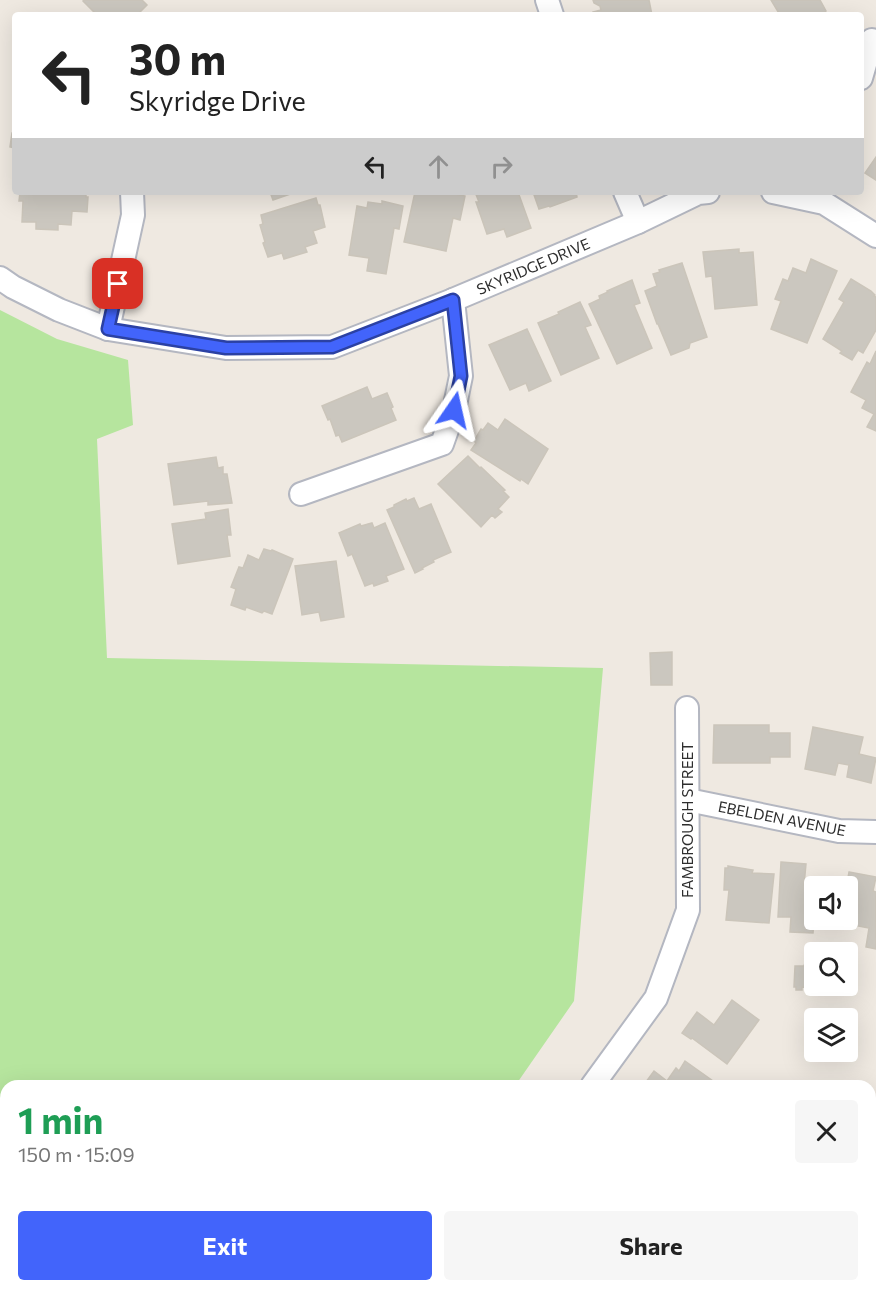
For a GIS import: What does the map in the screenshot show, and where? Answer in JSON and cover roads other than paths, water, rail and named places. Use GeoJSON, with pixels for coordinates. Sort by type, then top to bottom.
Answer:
{"type":"FeatureCollection","features":[{"type":"Feature","properties":{"kind":"street"},"geometry":{"type":"LineString","coordinates":[[864,68],[872,40]]}},
{"type":"Feature","properties":{"kind":"street"},"geometry":{"type":"LineString","coordinates":[[108,329],[134,215],[132,195]]}},
{"type":"Feature","properties":{"kind":"street"},"geometry":{"type":"LineString","coordinates":[[626,195],[638,222]]}},
{"type":"Feature","properties":{"kind":"street","name":"SKYRIDGE DRIVE"},"geometry":{"type":"LineString","coordinates":[[0,278],[60,310],[108,329],[226,348],[332,347],[453,300],[638,222],[694,195]]}},
{"type":"Feature","properties":{"kind":"street"},"geometry":{"type":"LineString","coordinates":[[800,195],[826,198],[876,236]]}},
{"type":"Feature","properties":{"kind":"street"},"geometry":{"type":"LineString","coordinates":[[301,494],[442,444],[454,410],[461,376],[453,300]]}},
{"type":"Feature","properties":{"kind":"street","name":"FAMBROUGH STREET"},"geometry":{"type":"LineString","coordinates":[[596,1080],[656,998],[688,910],[687,708]]}},
{"type":"Feature","properties":{"kind":"street","name":"EBELDEN AVENUE"},"geometry":{"type":"LineString","coordinates":[[688,800],[839,831],[876,832]]}}]}
